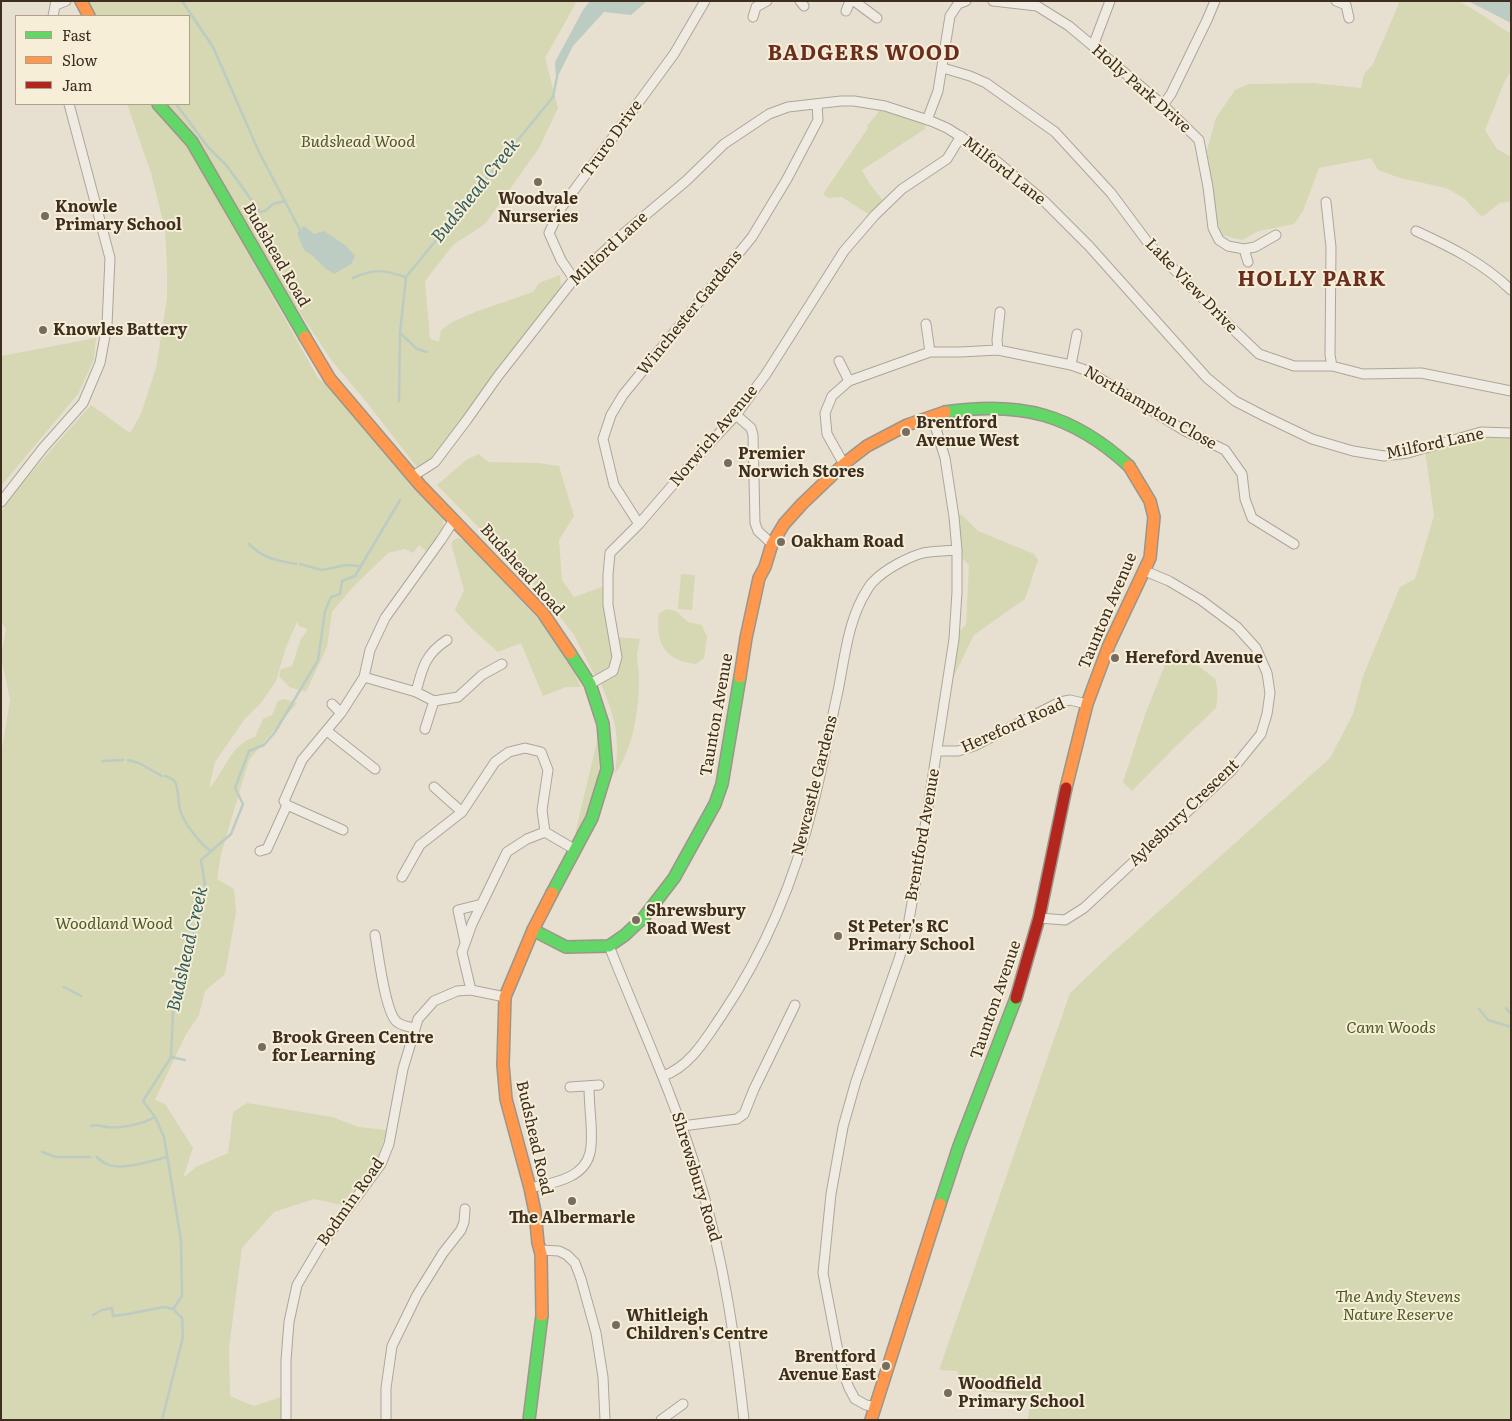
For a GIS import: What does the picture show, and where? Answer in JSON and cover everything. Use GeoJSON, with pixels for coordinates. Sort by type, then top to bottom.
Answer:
{"type":"FeatureCollection","features":[{"type":"Feature","properties":{"kind":"street"},"geometry":{"type":"LineString","coordinates":[[52,15],[56,3],[66,1]]}},
{"type":"Feature","properties":{"kind":"street"},"geometry":{"type":"LineString","coordinates":[[81,1],[88,15]]}},
{"type":"Feature","properties":{"kind":"street","name":"Truro Drive"},"geometry":{"type":"LineString","coordinates":[[574,279],[561,260],[549,233],[561,208],[674,54],[705,1]]}},
{"type":"Feature","properties":{"kind":"street"},"geometry":{"type":"LineString","coordinates":[[753,17],[756,7],[767,1]]}},
{"type":"Feature","properties":{"kind":"street"},"geometry":{"type":"LineString","coordinates":[[846,11],[852,1],[877,18]]}},
{"type":"Feature","properties":{"kind":"street"},"geometry":{"type":"LineString","coordinates":[[927,120],[938,91],[950,16],[958,4],[966,1]]}},
{"type":"Feature","properties":{"kind":"street","name":"Holly Park Drive"},"geometry":{"type":"LineString","coordinates":[[993,1],[1037,6],[1069,26],[1163,104],[1199,140],[1208,187],[1213,228],[1219,240],[1228,246],[1244,249]]}},
{"type":"Feature","properties":{"kind":"street"},"geometry":{"type":"LineString","coordinates":[[1093,46],[1110,1]]}},
{"type":"Feature","properties":{"kind":"street"},"geometry":{"type":"LineString","coordinates":[[1163,104],[1170,94],[1215,1]]}},
{"type":"Feature","properties":{"kind":"street"},"geometry":{"type":"LineString","coordinates":[[1336,1],[1346,5],[1349,18]]}},
{"type":"Feature","properties":{"kind":"street","name":"Lake View Drive"},"geometry":{"type":"LineString","coordinates":[[943,68],[986,83],[1055,132],[1111,193],[1150,244],[1259,354],[1294,366],[1332,366],[1363,374],[1421,373],[1511,391]]}},
{"type":"Feature","properties":{"kind":"street","name":"Milford Lane"},"geometry":{"type":"LineString","coordinates":[[413,476],[434,462],[466,421],[503,368],[574,279],[623,234],[686,181],[724,144],[769,114],[788,107],[854,101],[885,106],[927,120],[947,128],[988,154],[1045,202],[1089,246],[1207,378],[1235,401],[1312,439],[1353,451],[1384,456],[1408,453],[1481,432],[1511,433]]}},
{"type":"Feature","properties":{"kind":"street","name":"Winchester Gardens"},"geometry":{"type":"LineString","coordinates":[[639,524],[614,485],[603,439],[611,415],[623,395],[752,237],[787,179],[818,120],[817,104]]}},
{"type":"Feature","properties":{"kind":"street"},"geometry":{"type":"LineString","coordinates":[[1,502],[43,448],[83,403],[100,363],[107,325],[110,296],[110,258],[69,105]]}},
{"type":"Feature","properties":{"kind":"street","name":"Budshead Road"},"geometry":{"type":"LineString","coordinates":[[159,105],[192,142],[330,379],[413,476],[543,613],[590,684],[603,724],[607,769],[592,818],[532,930],[505,997],[503,1065],[506,1099],[530,1188],[540,1250],[542,1310],[529,1420]]}},
{"type":"Feature","properties":{"kind":"street","name":"Norwich Avenue"},"geometry":{"type":"LineString","coordinates":[[590,684],[613,671],[616,657],[608,605],[610,553],[639,524],[736,415],[766,374],[844,251],[875,215],[902,189],[947,159],[960,136]]}},
{"type":"Feature","properties":{"kind":"street"},"geometry":{"type":"LineString","coordinates":[[1326,202],[1332,247],[1330,355],[1332,366]]}},
{"type":"Feature","properties":{"kind":"street"},"geometry":{"type":"LineString","coordinates":[[1416,231],[1461,252],[1484,267],[1511,290]]}},
{"type":"Feature","properties":{"kind":"street"},"geometry":{"type":"LineString","coordinates":[[1248,262],[1244,249],[1255,247],[1276,234]]}},
{"type":"Feature","properties":{"kind":"street"},"geometry":{"type":"LineString","coordinates":[[998,350],[997,340],[1000,312]]}},
{"type":"Feature","properties":{"kind":"street"},"geometry":{"type":"LineString","coordinates":[[926,324],[930,352]]}},
{"type":"Feature","properties":{"kind":"street","name":"Northampton Close"},"geometry":{"type":"LineString","coordinates":[[1071,365],[1077,334]]}},
{"type":"Feature","properties":{"kind":"street","name":"Northampton Close"},"geometry":{"type":"LineString","coordinates":[[845,463],[827,434],[825,413],[832,396],[849,381],[930,352],[998,350],[1071,365],[1088,371],[1185,431],[1225,450],[1242,474],[1252,518],[1294,544]]}},
{"type":"Feature","properties":{"kind":"street"},"geometry":{"type":"LineString","coordinates":[[839,361],[849,381]]}},
{"type":"Feature","properties":{"kind":"street","name":"Taunton Avenue"},"geometry":{"type":"LineString","coordinates":[[609,946],[625,935],[644,917],[674,878],[715,804],[726,768],[748,630],[759,578],[765,567],[772,544],[784,524],[845,463],[867,446],[907,425],[945,412],[976,408],[1035,413],[1065,422],[1088,434],[1110,449],[1131,468],[1150,500],[1154,517],[1150,558],[1109,645],[1087,704],[1062,802],[1030,957],[1013,1010],[960,1146],[871,1420]]}},
{"type":"Feature","properties":{"kind":"street"},"geometry":{"type":"LineString","coordinates":[[736,415],[751,428],[753,435],[755,524],[758,531],[772,544]]}},
{"type":"Feature","properties":{"kind":"street","name":"Brentford Avenue"},"geometry":{"type":"LineString","coordinates":[[876,1407],[866,1405],[856,1399],[849,1388],[837,1346],[823,1273],[831,1194],[843,1127],[856,1082],[900,956],[919,864],[954,639],[957,550],[954,517],[944,458],[932,416]]}},
{"type":"Feature","properties":{"kind":"street"},"geometry":{"type":"LineString","coordinates":[[343,830],[287,805],[284,801],[302,760],[341,713],[364,677],[370,650],[385,618],[454,520]]}},
{"type":"Feature","properties":{"kind":"street","name":"Newcastle Gardens"},"geometry":{"type":"LineString","coordinates":[[663,1076],[678,1069],[691,1058],[702,1044],[732,1000],[760,949],[780,905],[800,852],[814,802],[847,643],[858,605],[873,581],[894,566],[922,553],[957,550]]}},
{"type":"Feature","properties":{"kind":"street","name":"Aylesbury Crescent"},"geometry":{"type":"LineString","coordinates":[[1039,918],[1065,920],[1084,908],[1231,770],[1261,734],[1267,714],[1270,692],[1267,673],[1256,648],[1237,627],[1200,599],[1169,581],[1145,572]]}},
{"type":"Feature","properties":{"kind":"street"},"geometry":{"type":"LineString","coordinates":[[416,692],[423,666],[438,646],[447,640]]}},
{"type":"Feature","properties":{"kind":"street"},"geometry":{"type":"LineString","coordinates":[[364,677],[416,692],[434,702],[458,697],[482,675],[502,664]]}},
{"type":"Feature","properties":{"kind":"street","name":"Hereford Road"},"geometry":{"type":"LineString","coordinates":[[937,751],[958,751],[974,746],[1044,708],[1060,702],[1070,700],[1087,704]]}},
{"type":"Feature","properties":{"kind":"street"},"geometry":{"type":"LineString","coordinates":[[425,729],[434,702]]}},
{"type":"Feature","properties":{"kind":"street"},"geometry":{"type":"LineString","coordinates":[[332,704],[341,713]]}},
{"type":"Feature","properties":{"kind":"street"},"geometry":{"type":"LineString","coordinates":[[327,731],[375,769]]}},
{"type":"Feature","properties":{"kind":"street"},"geometry":{"type":"LineString","coordinates":[[402,877],[420,845],[462,812],[495,762],[509,752],[525,748],[540,752],[548,770],[542,810],[545,832]]}},
{"type":"Feature","properties":{"kind":"street"},"geometry":{"type":"LineString","coordinates":[[434,787],[462,812]]}},
{"type":"Feature","properties":{"kind":"street"},"geometry":{"type":"LineString","coordinates":[[260,851],[267,849],[287,805]]}},
{"type":"Feature","properties":{"kind":"street"},"geometry":{"type":"LineString","coordinates":[[545,832],[574,849]]}},
{"type":"Feature","properties":{"kind":"street"},"geometry":{"type":"LineString","coordinates":[[471,990],[462,952],[472,924],[507,852],[527,839],[545,832]]}},
{"type":"Feature","properties":{"kind":"street"},"geometry":{"type":"LineString","coordinates":[[465,943],[458,910],[482,904]]}},
{"type":"Feature","properties":{"kind":"street"},"geometry":{"type":"LineString","coordinates":[[532,930],[566,947],[609,946]]}},
{"type":"Feature","properties":{"kind":"street"},"geometry":{"type":"LineString","coordinates":[[375,935],[388,1007],[395,1021],[404,1026],[415,1028]]}},
{"type":"Feature","properties":{"kind":"street","name":"Shrewsbury Road"},"geometry":{"type":"LineString","coordinates":[[609,946],[663,1076],[682,1126],[700,1183],[721,1260],[734,1334],[744,1420]]}},
{"type":"Feature","properties":{"kind":"street","name":"Bodmin Road"},"geometry":{"type":"LineString","coordinates":[[286,1420],[286,1360],[289,1322],[297,1285],[324,1242],[381,1164],[389,1144],[403,1069],[418,1019],[434,1001],[450,993],[471,990],[505,997]]}},
{"type":"Feature","properties":{"kind":"street"},"geometry":{"type":"LineString","coordinates":[[682,1126],[736,1119],[744,1114],[754,1089],[795,1005]]}},
{"type":"Feature","properties":{"kind":"street"},"geometry":{"type":"LineString","coordinates":[[570,1087],[599,1085]]}},
{"type":"Feature","properties":{"kind":"street"},"geometry":{"type":"LineString","coordinates":[[530,1188],[560,1181],[571,1176],[584,1166],[589,1159],[592,1146],[588,1086]]}},
{"type":"Feature","properties":{"kind":"street"},"geometry":{"type":"LineString","coordinates":[[386,1420],[386,1388],[392,1346],[417,1295],[443,1253],[455,1240],[464,1222],[465,1208]]}},
{"type":"Feature","properties":{"kind":"street"},"geometry":{"type":"LineString","coordinates":[[540,1250],[559,1251],[567,1255],[575,1263],[596,1333],[603,1377],[605,1420]]}},
{"type":"Feature","properties":{"kind":"street"},"geometry":{"type":"LineString","coordinates":[[661,1420],[682,1404]]}},
{"type":"Feature","properties":{"kind":"green space","name":"Budshead Wood"},"geometry":{"type":"Polygon","coordinates":[[[87,1],[577,1],[545,58],[558,108],[539,148],[485,224],[453,245],[425,281],[430,339],[439,342],[441,330],[452,322],[533,292],[539,283],[560,275],[561,293],[427,464],[417,467],[332,361],[162,105],[190,105],[190,15],[94,15],[87,1]]]}},
{"type":"Feature","properties":{"kind":"green space"},"geometry":{"type":"Polygon","coordinates":[[[1399,1],[1458,1],[1511,34],[1511,70],[1485,130],[1497,149],[1511,157],[1511,201],[1500,203],[1482,217],[1464,198],[1446,188],[1400,178],[1378,170],[1371,158],[1319,168],[1303,211],[1294,224],[1259,231],[1242,240],[1222,235],[1216,219],[1207,150],[1216,118],[1235,90],[1249,84],[1312,83],[1361,88],[1364,74],[1373,64],[1399,1]]]}},
{"type":"Feature","properties":{"kind":"green space","name":"Woodland Wood"},"geometry":{"type":"Polygon","coordinates":[[[127,105],[154,105],[190,149],[318,378],[338,395],[443,519],[443,529],[427,552],[419,545],[413,553],[405,549],[388,553],[353,587],[332,612],[327,647],[306,692],[289,687],[279,676],[281,669],[292,666],[301,639],[308,629],[299,626],[297,622],[286,647],[276,681],[261,703],[244,720],[215,762],[209,788],[240,745],[255,737],[263,719],[272,715],[278,701],[283,699],[297,703],[249,760],[221,854],[217,879],[234,889],[236,913],[225,974],[205,991],[199,1015],[185,1036],[155,1100],[165,1104],[193,1148],[183,1178],[196,1167],[228,1153],[233,1112],[247,1103],[332,1117],[359,1127],[387,1130],[377,1161],[342,1205],[314,1199],[274,1212],[242,1248],[229,1348],[230,1396],[254,1406],[284,1396],[284,1420],[1,1420],[1,755],[10,700],[1,657],[6,629],[1,622],[1,512],[33,471],[91,405],[130,433],[141,414],[156,368],[167,299],[165,229],[151,173],[127,105]]]}},
{"type":"Feature","properties":{"kind":"green space"},"geometry":{"type":"Polygon","coordinates":[[[881,109],[924,122],[925,129],[862,170],[869,183],[884,202],[868,214],[842,197],[828,198],[823,194],[868,128],[867,126],[881,109]]]}},
{"type":"Feature","properties":{"kind":"green space"},"geometry":{"type":"Polygon","coordinates":[[[96,338],[94,359],[78,394],[1,486],[1,356],[96,338]]]}},
{"type":"Feature","properties":{"kind":"green space"},"geometry":{"type":"Polygon","coordinates":[[[1511,433],[1511,1420],[1028,1420],[1031,1396],[963,1389],[957,1371],[939,1370],[1070,993],[1330,758],[1353,714],[1363,676],[1400,587],[1415,579],[1434,516],[1425,450],[1481,434],[1511,433]]]}},
{"type":"Feature","properties":{"kind":"green space"},"geometry":{"type":"Polygon","coordinates":[[[479,454],[488,462],[538,463],[559,466],[574,516],[559,540],[562,580],[574,597],[605,586],[614,657],[611,669],[596,678],[574,635],[538,588],[437,485],[466,460],[479,454]]]}},
{"type":"Feature","properties":{"kind":"green space"},"geometry":{"type":"Polygon","coordinates":[[[958,513],[978,531],[1034,554],[1038,560],[1025,599],[974,635],[951,682],[958,632],[966,625],[969,566],[960,555],[958,513]]]}},
{"type":"Feature","properties":{"kind":"green space"},"geometry":{"type":"Polygon","coordinates":[[[458,538],[465,541],[539,620],[567,658],[581,687],[566,687],[543,696],[521,643],[498,652],[470,627],[455,610],[464,590],[452,547],[452,541],[458,538]]]}},
{"type":"Feature","properties":{"kind":"green space"},"geometry":{"type":"Polygon","coordinates":[[[681,574],[695,575],[692,610],[678,609],[681,574]]]}},
{"type":"Feature","properties":{"kind":"green space"},"geometry":{"type":"Polygon","coordinates":[[[666,609],[676,611],[688,622],[702,625],[707,637],[704,658],[696,664],[677,659],[664,649],[658,624],[659,614],[666,609]]]}},
{"type":"Feature","properties":{"kind":"green space"},"geometry":{"type":"Polygon","coordinates":[[[616,637],[640,639],[637,654],[639,677],[638,702],[634,727],[627,752],[615,774],[616,729],[600,682],[615,672],[616,637]]]}},
{"type":"Feature","properties":{"kind":"green space"},"geometry":{"type":"Polygon","coordinates":[[[1177,649],[1215,679],[1217,686],[1216,708],[1132,791],[1123,782],[1146,712],[1169,655],[1177,649]]]}},
{"type":"Feature","properties":{"kind":"green space"},"geometry":{"type":"Polygon","coordinates":[[[598,737],[599,770],[595,789],[580,832],[575,834],[598,737]]]}},
{"type":"Feature","properties":{"kind":"shaded area"},"geometry":{"type":"Polygon","coordinates":[[[590,1],[647,1],[631,15],[604,12],[573,46],[556,80],[555,62],[583,10],[590,1]]]}},
{"type":"Feature","properties":{"kind":"shaded area"},"geometry":{"type":"Polygon","coordinates":[[[1468,1],[1511,1],[1511,23],[1468,1]]]}},
{"type":"Feature","properties":{"kind":"shaded area"},"geometry":{"type":"Polygon","coordinates":[[[304,226],[314,234],[324,231],[345,245],[355,256],[351,264],[334,274],[325,268],[304,250],[297,233],[304,226]]]}},
{"type":"Feature","properties":{"kind":"waterway"},"geometry":{"type":"LineString","coordinates":[[182,1],[213,47],[259,152],[300,230]]}},
{"type":"Feature","properties":{"kind":"waterway","name":"Budshead Creek"},"geometry":{"type":"LineString","coordinates":[[399,401],[400,333],[406,277],[553,97],[557,77]]}},
{"type":"Feature","properties":{"kind":"waterway"},"geometry":{"type":"LineString","coordinates":[[177,105],[208,147],[227,166],[260,212],[265,211],[273,204],[285,201]]}},
{"type":"Feature","properties":{"kind":"waterway"},"geometry":{"type":"LineString","coordinates":[[353,278],[374,271],[406,277]]}},
{"type":"Feature","properties":{"kind":"waterway"},"geometry":{"type":"LineString","coordinates":[[400,333],[417,349],[427,352]]}},
{"type":"Feature","properties":{"kind":"waterway","name":"Budshead Creek"},"geometry":{"type":"LineString","coordinates":[[162,1420],[183,1337],[182,1318],[173,1309],[182,1296],[181,1240],[164,1137],[155,1117],[143,1101],[171,1057],[173,1013],[202,905],[205,885],[201,860],[231,834],[243,804],[235,788],[249,751],[264,745],[275,732],[318,660],[325,611],[331,597],[340,594],[342,581],[355,576],[400,500]]}},
{"type":"Feature","properties":{"kind":"waterway"},"geometry":{"type":"LineString","coordinates":[[249,544],[265,556],[296,564]]}},
{"type":"Feature","properties":{"kind":"waterway"},"geometry":{"type":"LineString","coordinates":[[300,564],[322,570],[346,565],[360,566]]}},
{"type":"Feature","properties":{"kind":"waterway"},"geometry":{"type":"LineString","coordinates":[[102,761],[123,760]]}},
{"type":"Feature","properties":{"kind":"waterway"},"geometry":{"type":"LineString","coordinates":[[128,760],[139,763],[162,776]]}},
{"type":"Feature","properties":{"kind":"waterway"},"geometry":{"type":"LineString","coordinates":[[165,776],[175,782],[180,810],[185,821],[197,838],[211,851]]}},
{"type":"Feature","properties":{"kind":"waterway"},"geometry":{"type":"LineString","coordinates":[[64,987],[81,996]]}},
{"type":"Feature","properties":{"kind":"waterway"},"geometry":{"type":"LineString","coordinates":[[1506,1008],[1511,1014]]}},
{"type":"Feature","properties":{"kind":"waterway"},"geometry":{"type":"LineString","coordinates":[[1479,1009],[1488,1020],[1511,1027]]}},
{"type":"Feature","properties":{"kind":"waterway"},"geometry":{"type":"LineString","coordinates":[[171,1057],[185,1060]]}},
{"type":"Feature","properties":{"kind":"waterway"},"geometry":{"type":"LineString","coordinates":[[91,1126],[125,1127],[155,1117]]}},
{"type":"Feature","properties":{"kind":"waterway"},"geometry":{"type":"LineString","coordinates":[[42,1152],[56,1157],[90,1157]]}},
{"type":"Feature","properties":{"kind":"waterway"},"geometry":{"type":"LineString","coordinates":[[97,1157],[106,1164],[113,1166],[137,1165],[167,1157]]}},
{"type":"Feature","properties":{"kind":"waterway"},"geometry":{"type":"LineString","coordinates":[[93,1315],[102,1310],[112,1308],[113,1316],[164,1307],[173,1309]]}},
{"type":"Feature","properties":{"kind":"traffic: fast"},"geometry":{"type":"LineString","coordinates":[[159,105],[192,142],[305,337]]}},
{"type":"Feature","properties":{"kind":"traffic: fast"},"geometry":{"type":"LineString","coordinates":[[945,412],[998,408],[1044,415],[1066,423],[1087,434],[1108,448],[1129,466]]}},
{"type":"Feature","properties":{"kind":"traffic: fast"},"geometry":{"type":"LineString","coordinates":[[552,893],[592,818],[607,769],[603,724],[590,684],[570,653]]}},
{"type":"Feature","properties":{"kind":"traffic: fast"},"geometry":{"type":"LineString","coordinates":[[533,930],[566,947],[609,946],[625,935],[644,917],[674,878],[715,804],[722,784],[740,677]]}},
{"type":"Feature","properties":{"kind":"traffic: fast"},"geometry":{"type":"LineString","coordinates":[[940,1204],[959,1146],[1016,998]]}},
{"type":"Feature","properties":{"kind":"traffic: fast"},"geometry":{"type":"LineString","coordinates":[[529,1420],[542,1315]]}},
{"type":"Feature","properties":{"kind":"traffic: slow"},"geometry":{"type":"LineString","coordinates":[[81,1],[88,15]]}},
{"type":"Feature","properties":{"kind":"traffic: slow"},"geometry":{"type":"LineString","coordinates":[[305,337],[330,379],[420,485],[543,613],[570,653]]}},
{"type":"Feature","properties":{"kind":"traffic: slow"},"geometry":{"type":"LineString","coordinates":[[740,677],[759,578],[765,567],[772,544],[784,524],[845,463],[867,446],[907,425],[945,412]]}},
{"type":"Feature","properties":{"kind":"traffic: slow"},"geometry":{"type":"LineString","coordinates":[[1066,788],[1087,704],[1109,645],[1150,558],[1154,517],[1150,501],[1129,466]]}},
{"type":"Feature","properties":{"kind":"traffic: slow"},"geometry":{"type":"LineString","coordinates":[[542,1315],[541,1254],[535,1212],[506,1099],[503,1065],[505,997],[533,930],[552,893]]}},
{"type":"Feature","properties":{"kind":"traffic: slow"},"geometry":{"type":"LineString","coordinates":[[871,1420],[940,1204]]}},
{"type":"Feature","properties":{"kind":"traffic: jam"},"geometry":{"type":"LineString","coordinates":[[1016,998],[1039,918],[1066,788]]}},
{"type":"Feature","properties":{"kind":"place","name":"Woodvale Nurseries"},"geometry":{"type":"Point","coordinates":[538,182]}},
{"type":"Feature","properties":{"kind":"place","name":"Knowle Primary School"},"geometry":{"type":"Point","coordinates":[45,216]}},
{"type":"Feature","properties":{"kind":"place","name":"Knowles Battery"},"geometry":{"type":"Point","coordinates":[43,330]}},
{"type":"Feature","properties":{"kind":"place","name":"Brentford Avenue West"},"geometry":{"type":"Point","coordinates":[906,432]}},
{"type":"Feature","properties":{"kind":"place","name":"Premier Norwich Stores"},"geometry":{"type":"Point","coordinates":[728,463]}},
{"type":"Feature","properties":{"kind":"place","name":"Oakham Road"},"geometry":{"type":"Point","coordinates":[781,542]}},
{"type":"Feature","properties":{"kind":"place","name":"Hereford Avenue"},"geometry":{"type":"Point","coordinates":[1115,658]}},
{"type":"Feature","properties":{"kind":"place","name":"Shrewsbury Road West"},"geometry":{"type":"Point","coordinates":[636,920]}},
{"type":"Feature","properties":{"kind":"place","name":"St Peter's RC Primary School"},"geometry":{"type":"Point","coordinates":[838,936]}},
{"type":"Feature","properties":{"kind":"place","name":"Brook Green Centre for Learning"},"geometry":{"type":"Point","coordinates":[262,1047]}},
{"type":"Feature","properties":{"kind":"place","name":"The Albermarle"},"geometry":{"type":"Point","coordinates":[572,1201]}},
{"type":"Feature","properties":{"kind":"place","name":"Whitleigh Children's Centre"},"geometry":{"type":"Point","coordinates":[616,1325]}},
{"type":"Feature","properties":{"kind":"place","name":"Brentford Avenue East"},"geometry":{"type":"Point","coordinates":[886,1366]}},
{"type":"Feature","properties":{"kind":"place","name":"Woodfield Primary School"},"geometry":{"type":"Point","coordinates":[948,1393]}},
{"type":"Feature","properties":{"kind":"district","name":"BADGERS WOOD"},"geometry":{"type":"Point","coordinates":[864,54]}},
{"type":"Feature","properties":{"kind":"district","name":"HOLLY PARK"},"geometry":{"type":"Point","coordinates":[1312,280]}},
{"type":"Feature","properties":{"kind":"park label","name":"Cann Woods"},"geometry":{"type":"Point","coordinates":[1391,1028]}},
{"type":"Feature","properties":{"kind":"park label","name":"The Andy Stevens Nature Reserve"},"geometry":{"type":"Point","coordinates":[1398,1306]}}]}
